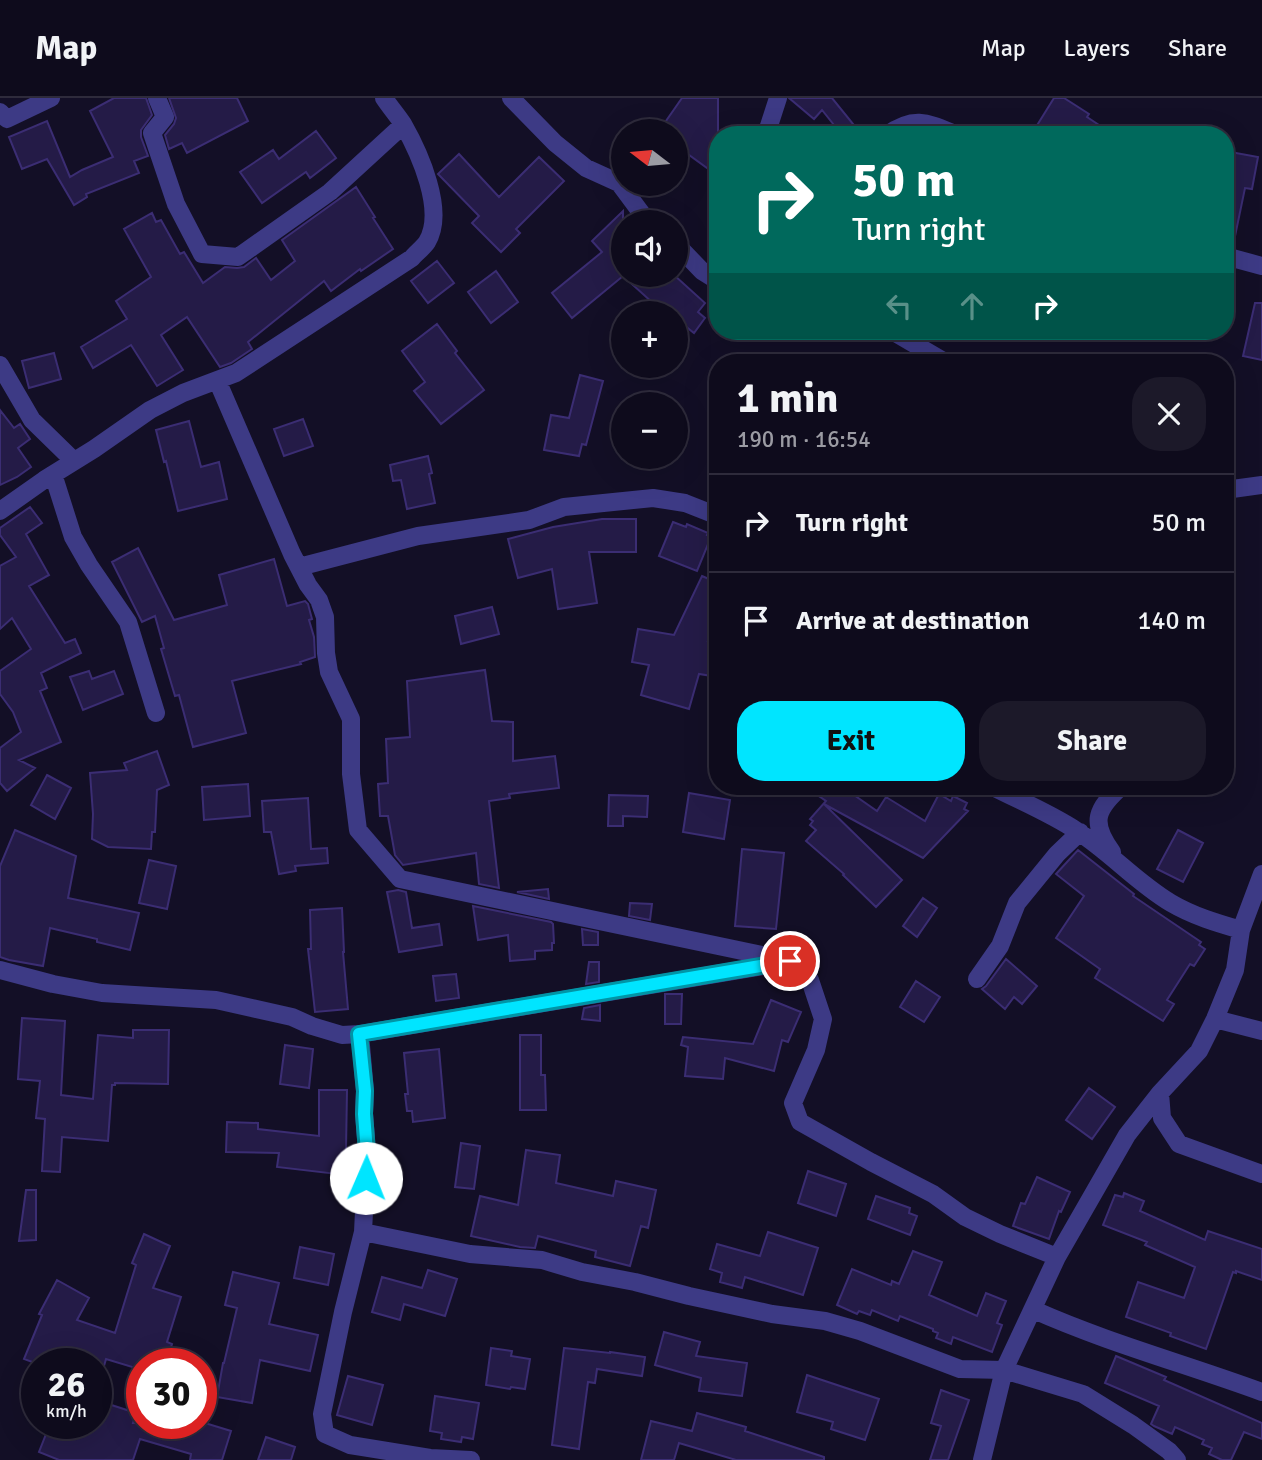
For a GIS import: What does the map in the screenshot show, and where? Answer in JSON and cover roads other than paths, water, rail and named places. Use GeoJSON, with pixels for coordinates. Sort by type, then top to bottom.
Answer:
{"type":"FeatureCollection","features":[{"type":"Feature","properties":{"kind":"street"},"geometry":{"type":"LineString","coordinates":[[0,112],[8,119],[51,98]]}},
{"type":"Feature","properties":{"kind":"street"},"geometry":{"type":"LineString","coordinates":[[157,98],[165,117],[152,133],[176,204],[202,254],[238,257],[330,192],[403,125]]}},
{"type":"Feature","properties":{"kind":"street"},"geometry":{"type":"LineString","coordinates":[[0,511],[150,410],[184,393],[236,373],[412,258],[427,241],[434,208],[428,180],[403,125],[384,98]]}},
{"type":"Feature","properties":{"kind":"street"},"geometry":{"type":"LineString","coordinates":[[511,98],[555,143],[586,168],[619,183],[639,210]]}},
{"type":"Feature","properties":{"kind":"street"},"geometry":{"type":"LineString","coordinates":[[769,126],[778,98]]}},
{"type":"Feature","properties":{"kind":"street"},"geometry":{"type":"LineString","coordinates":[[901,126],[915,121],[933,126]]}},
{"type":"Feature","properties":{"kind":"street"},"geometry":{"type":"LineString","coordinates":[[688,256],[709,275]]}},
{"type":"Feature","properties":{"kind":"street"},"geometry":{"type":"LineString","coordinates":[[1234,258],[1262,266]]}},
{"type":"Feature","properties":{"kind":"street"},"geometry":{"type":"LineString","coordinates":[[907,340],[931,354]]}},
{"type":"Feature","properties":{"kind":"street"},"geometry":{"type":"LineString","coordinates":[[0,365],[32,420],[74,461]]}},
{"type":"Feature","properties":{"kind":"street"},"geometry":{"type":"LineString","coordinates":[[216,380],[299,567],[319,600],[325,617],[329,672],[351,719],[351,774],[358,830],[400,879],[790,961],[810,980],[822,1019],[816,1050],[793,1103],[800,1122],[933,1194],[965,1217],[1057,1257]]}},
{"type":"Feature","properties":{"kind":"street"},"geometry":{"type":"LineString","coordinates":[[53,474],[73,537],[128,622],[156,713]]}},
{"type":"Feature","properties":{"kind":"street"},"geometry":{"type":"LineString","coordinates":[[1234,489],[1262,485]]}},
{"type":"Feature","properties":{"kind":"street"},"geometry":{"type":"LineString","coordinates":[[299,567],[418,536],[529,520],[564,507],[653,498],[685,503],[709,512]]}},
{"type":"Feature","properties":{"kind":"street"},"geometry":{"type":"LineString","coordinates":[[1010,795],[1080,832],[1126,871],[1170,903],[1198,916],[1241,930]]}},
{"type":"Feature","properties":{"kind":"street"},"geometry":{"type":"LineString","coordinates":[[1111,795],[1105,800],[1098,826],[1102,839],[1126,871]]}},
{"type":"Feature","properties":{"kind":"street"},"geometry":{"type":"LineString","coordinates":[[977,979],[1000,946],[1017,903],[1080,832]]}},
{"type":"Feature","properties":{"kind":"street"},"geometry":{"type":"LineString","coordinates":[[982,1460],[1004,1370],[1057,1257],[1127,1135],[1160,1093],[1199,1051],[1215,1019],[1235,970],[1241,930],[1262,874]]}},
{"type":"Feature","properties":{"kind":"street"},"geometry":{"type":"LineString","coordinates":[[0,970],[102,993],[216,1000],[292,1017],[342,1035],[790,961]]}},
{"type":"Feature","properties":{"kind":"street"},"geometry":{"type":"LineString","coordinates":[[1215,1019],[1262,1031]]}},
{"type":"Feature","properties":{"kind":"street"},"geometry":{"type":"LineString","coordinates":[[359,1034],[365,1091],[367,1152],[363,1233],[322,1414],[325,1434],[351,1445],[430,1458],[471,1460]]}},
{"type":"Feature","properties":{"kind":"street"},"geometry":{"type":"LineString","coordinates":[[1160,1093],[1162,1118],[1179,1144],[1262,1174]]}},
{"type":"Feature","properties":{"kind":"street"},"geometry":{"type":"LineString","coordinates":[[363,1233],[470,1254],[542,1260],[582,1272],[772,1314],[825,1321],[860,1331],[960,1369],[1004,1370],[1083,1394],[1133,1425],[1177,1460]]}},
{"type":"Feature","properties":{"kind":"street"},"geometry":{"type":"LineString","coordinates":[[1034,1310],[1127,1347],[1262,1392]]}}]}
